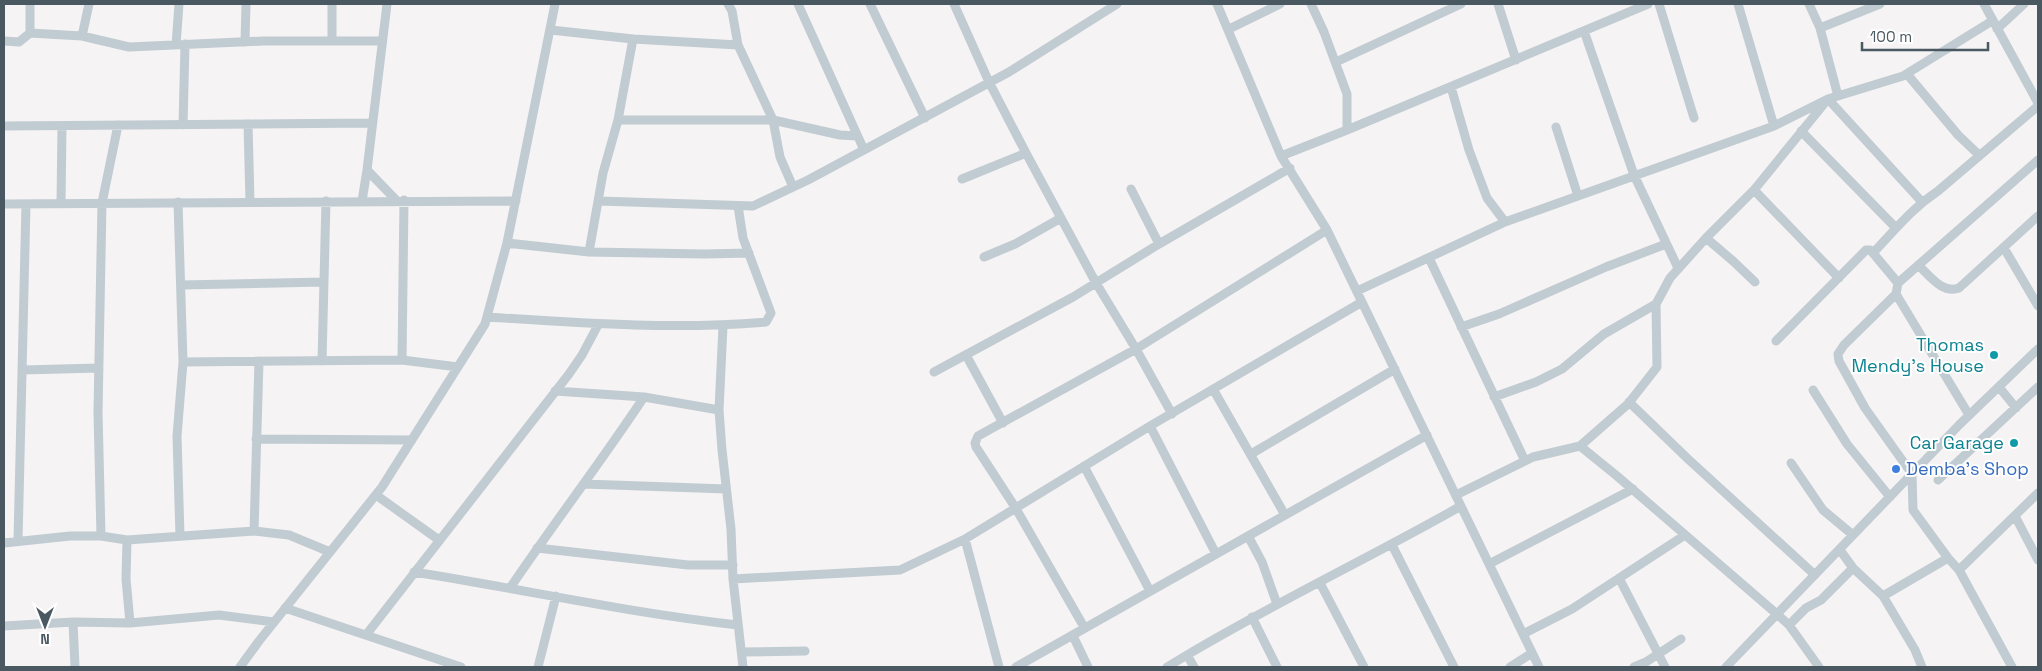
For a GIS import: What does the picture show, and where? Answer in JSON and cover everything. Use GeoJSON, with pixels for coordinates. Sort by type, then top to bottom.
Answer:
{"type":"FeatureCollection","features":[{"type":"Feature","properties":{"kind":"street"},"geometry":{"type":"LineString","coordinates":[[30,4],[30,33]]}},
{"type":"Feature","properties":{"kind":"street"},"geometry":{"type":"LineString","coordinates":[[82,36],[89,4]]}},
{"type":"Feature","properties":{"kind":"street"},"geometry":{"type":"LineString","coordinates":[[179,4],[183,125]]}},
{"type":"Feature","properties":{"kind":"street"},"geometry":{"type":"LineString","coordinates":[[245,42],[246,4]]}},
{"type":"Feature","properties":{"kind":"street"},"geometry":{"type":"LineString","coordinates":[[332,4],[332,41]]}},
{"type":"Feature","properties":{"kind":"street"},"geometry":{"type":"LineString","coordinates":[[362,201],[387,4]]}},
{"type":"Feature","properties":{"kind":"street"},"geometry":{"type":"LineString","coordinates":[[240,667],[376,494],[412,440],[487,318],[507,243],[555,4]]}},
{"type":"Feature","properties":{"kind":"street"},"geometry":{"type":"LineString","coordinates":[[728,4],[732,11],[738,44],[773,120],[780,156],[793,186]]}},
{"type":"Feature","properties":{"kind":"street"},"geometry":{"type":"LineString","coordinates":[[798,4],[864,150]]}},
{"type":"Feature","properties":{"kind":"street"},"geometry":{"type":"LineString","coordinates":[[870,4],[924,118]]}},
{"type":"Feature","properties":{"kind":"street"},"geometry":{"type":"LineString","coordinates":[[954,4],[989,82],[1026,153],[1096,283],[1172,414]]}},
{"type":"Feature","properties":{"kind":"street"},"geometry":{"type":"LineString","coordinates":[[598,201],[753,206],[808,180],[1029,61],[1087,21],[1117,4]]}},
{"type":"Feature","properties":{"kind":"street"},"geometry":{"type":"LineString","coordinates":[[1217,4],[1282,156],[1327,230],[1539,667]]}},
{"type":"Feature","properties":{"kind":"street"},"geometry":{"type":"LineString","coordinates":[[1229,29],[1280,4]]}},
{"type":"Feature","properties":{"kind":"street"},"geometry":{"type":"LineString","coordinates":[[1311,4],[1336,62],[1347,94],[1348,130]]}},
{"type":"Feature","properties":{"kind":"street"},"geometry":{"type":"LineString","coordinates":[[1336,62],[1461,4]]}},
{"type":"Feature","properties":{"kind":"street"},"geometry":{"type":"LineString","coordinates":[[1498,4],[1516,60]]}},
{"type":"Feature","properties":{"kind":"street"},"geometry":{"type":"LineString","coordinates":[[1282,156],[1648,4]]}},
{"type":"Feature","properties":{"kind":"street"},"geometry":{"type":"LineString","coordinates":[[1659,4],[1694,118]]}},
{"type":"Feature","properties":{"kind":"street"},"geometry":{"type":"LineString","coordinates":[[1738,4],[1774,126]]}},
{"type":"Feature","properties":{"kind":"street"},"geometry":{"type":"LineString","coordinates":[[1809,4],[1820,28],[1838,96]]}},
{"type":"Feature","properties":{"kind":"street"},"geometry":{"type":"LineString","coordinates":[[1820,28],[1880,4]]}},
{"type":"Feature","properties":{"kind":"street"},"geometry":{"type":"LineString","coordinates":[[1873,253],[1895,227],[1922,202],[1938,191],[2038,104],[1984,4]]}},
{"type":"Feature","properties":{"kind":"street"},"geometry":{"type":"LineString","coordinates":[[1357,291],[1505,222],[1774,126],[1828,99],[1907,74],[1994,25],[2024,4]]}},
{"type":"Feature","properties":{"kind":"street"},"geometry":{"type":"LineString","coordinates":[[551,30],[632,39],[738,44]]}},
{"type":"Feature","properties":{"kind":"street"},"geometry":{"type":"LineString","coordinates":[[1584,31],[1634,175],[1678,268]]}},
{"type":"Feature","properties":{"kind":"street"},"geometry":{"type":"LineString","coordinates":[[4,41],[19,42],[30,33],[82,36],[129,47],[245,42],[382,41]]}},
{"type":"Feature","properties":{"kind":"street"},"geometry":{"type":"LineString","coordinates":[[589,252],[603,173],[618,120],[632,39]]}},
{"type":"Feature","properties":{"kind":"street"},"geometry":{"type":"LineString","coordinates":[[1907,74],[1958,135],[1979,156]]}},
{"type":"Feature","properties":{"kind":"street"},"geometry":{"type":"LineString","coordinates":[[1451,87],[1469,150],[1487,198],[1505,222]]}},
{"type":"Feature","properties":{"kind":"street"},"geometry":{"type":"LineString","coordinates":[[1456,495],[1533,457],[1580,446],[1629,402],[1656,367],[1656,304],[1659,296],[1678,268],[1754,190],[1828,99]]}},
{"type":"Feature","properties":{"kind":"street"},"geometry":{"type":"LineString","coordinates":[[1828,99],[1922,202]]}},
{"type":"Feature","properties":{"kind":"street"},"geometry":{"type":"LineString","coordinates":[[618,120],[773,120],[840,135],[857,136]]}},
{"type":"Feature","properties":{"kind":"street"},"geometry":{"type":"LineString","coordinates":[[4,126],[372,123]]}},
{"type":"Feature","properties":{"kind":"street"},"geometry":{"type":"LineString","coordinates":[[248,124],[250,202]]}},
{"type":"Feature","properties":{"kind":"street"},"geometry":{"type":"LineString","coordinates":[[61,203],[62,126]]}},
{"type":"Feature","properties":{"kind":"street"},"geometry":{"type":"LineString","coordinates":[[101,536],[98,412],[102,203],[118,126]]}},
{"type":"Feature","properties":{"kind":"street"},"geometry":{"type":"LineString","coordinates":[[1556,127],[1578,196]]}},
{"type":"Feature","properties":{"kind":"street"},"geometry":{"type":"LineString","coordinates":[[1801,131],[1895,227]]}},
{"type":"Feature","properties":{"kind":"street"},"geometry":{"type":"LineString","coordinates":[[962,179],[1026,153]]}},
{"type":"Feature","properties":{"kind":"street"},"geometry":{"type":"LineString","coordinates":[[2012,667],[1958,570],[1913,510],[1912,474],[1865,408],[1839,361],[1838,354],[1844,345],[1896,294],[1898,283],[2038,160]]}},
{"type":"Feature","properties":{"kind":"street"},"geometry":{"type":"LineString","coordinates":[[934,372],[1096,283],[1290,168]]}},
{"type":"Feature","properties":{"kind":"street"},"geometry":{"type":"LineString","coordinates":[[367,170],[400,200],[402,360]]}},
{"type":"Feature","properties":{"kind":"street"},"geometry":{"type":"LineString","coordinates":[[1131,190],[1159,244]]}},
{"type":"Feature","properties":{"kind":"street"},"geometry":{"type":"LineString","coordinates":[[1754,190],[1839,278]]}},
{"type":"Feature","properties":{"kind":"street"},"geometry":{"type":"LineString","coordinates":[[4,204],[400,200],[516,201]]}},
{"type":"Feature","properties":{"kind":"street"},"geometry":{"type":"LineString","coordinates":[[322,361],[326,201]]}},
{"type":"Feature","properties":{"kind":"street"},"geometry":{"type":"LineString","coordinates":[[178,202],[183,362],[177,436],[180,536]]}},
{"type":"Feature","properties":{"kind":"street"},"geometry":{"type":"LineString","coordinates":[[18,541],[26,204]]}},
{"type":"Feature","properties":{"kind":"street"},"geometry":{"type":"LineString","coordinates":[[487,318],[598,325],[723,326],[766,322],[771,313],[743,238],[738,206]]}},
{"type":"Feature","properties":{"kind":"street"},"geometry":{"type":"LineString","coordinates":[[1918,265],[1945,290],[1958,288],[2038,216]]}},
{"type":"Feature","properties":{"kind":"street"},"geometry":{"type":"LineString","coordinates":[[984,257],[1015,244],[1061,218]]}},
{"type":"Feature","properties":{"kind":"street"},"geometry":{"type":"LineString","coordinates":[[1084,628],[1015,507],[995,478],[975,443],[978,436],[1136,349],[1327,230]]}},
{"type":"Feature","properties":{"kind":"street"},"geometry":{"type":"LineString","coordinates":[[1706,238],[1755,282]]}},
{"type":"Feature","properties":{"kind":"street"},"geometry":{"type":"LineString","coordinates":[[507,243],[589,252],[749,253]]}},
{"type":"Feature","properties":{"kind":"street"},"geometry":{"type":"LineString","coordinates":[[1461,327],[1499,314],[1606,267],[1666,244]]}},
{"type":"Feature","properties":{"kind":"street"},"geometry":{"type":"LineString","coordinates":[[2004,248],[2038,306]]}},
{"type":"Feature","properties":{"kind":"street"},"geometry":{"type":"LineString","coordinates":[[1776,341],[1866,250],[1870,250],[1873,253],[1898,283]]}},
{"type":"Feature","properties":{"kind":"street"},"geometry":{"type":"LineString","coordinates":[[1429,258],[1525,461]]}},
{"type":"Feature","properties":{"kind":"street"},"geometry":{"type":"LineString","coordinates":[[181,285],[324,282]]}},
{"type":"Feature","properties":{"kind":"street"},"geometry":{"type":"LineString","coordinates":[[1896,294],[1969,415]]}},
{"type":"Feature","properties":{"kind":"street"},"geometry":{"type":"LineString","coordinates":[[733,579],[900,570],[965,539],[1150,426],[1362,302]]}},
{"type":"Feature","properties":{"kind":"street"},"geometry":{"type":"LineString","coordinates":[[1494,397],[1536,382],[1562,369],[1604,334],[1656,304]]}},
{"type":"Feature","properties":{"kind":"street"},"geometry":{"type":"LineString","coordinates":[[366,635],[582,355],[598,325]]}},
{"type":"Feature","properties":{"kind":"street"},"geometry":{"type":"LineString","coordinates":[[723,326],[719,410],[731,529],[733,579],[743,667]]}},
{"type":"Feature","properties":{"kind":"street"},"geometry":{"type":"LineString","coordinates":[[1726,667],[1969,415],[2038,349]]}},
{"type":"Feature","properties":{"kind":"street"},"geometry":{"type":"LineString","coordinates":[[966,355],[1002,423]]}},
{"type":"Feature","properties":{"kind":"street"},"geometry":{"type":"LineString","coordinates":[[183,362],[402,360],[458,367]]}},
{"type":"Feature","properties":{"kind":"street"},"geometry":{"type":"LineString","coordinates":[[254,531],[258,361]]}},
{"type":"Feature","properties":{"kind":"street"},"geometry":{"type":"LineString","coordinates":[[22,370],[99,368]]}},
{"type":"Feature","properties":{"kind":"street"},"geometry":{"type":"LineString","coordinates":[[1250,454],[1394,369]]}},
{"type":"Feature","properties":{"kind":"street"},"geometry":{"type":"LineString","coordinates":[[1999,387],[2016,408]]}},
{"type":"Feature","properties":{"kind":"street"},"geometry":{"type":"LineString","coordinates":[[1938,480],[2038,387]]}},
{"type":"Feature","properties":{"kind":"street"},"geometry":{"type":"LineString","coordinates":[[1213,390],[1285,515]]}},
{"type":"Feature","properties":{"kind":"street"},"geometry":{"type":"LineString","coordinates":[[1813,390],[1847,444],[1890,497]]}},
{"type":"Feature","properties":{"kind":"street"},"geometry":{"type":"LineString","coordinates":[[555,391],[644,397],[719,410]]}},
{"type":"Feature","properties":{"kind":"street"},"geometry":{"type":"LineString","coordinates":[[510,588],[644,397]]}},
{"type":"Feature","properties":{"kind":"street"},"geometry":{"type":"LineString","coordinates":[[1629,402],[1688,459],[1815,575]]}},
{"type":"Feature","properties":{"kind":"street"},"geometry":{"type":"LineString","coordinates":[[1150,426],[1216,554]]}},
{"type":"Feature","properties":{"kind":"street"},"geometry":{"type":"LineString","coordinates":[[1016,667],[1427,435]]}},
{"type":"Feature","properties":{"kind":"street"},"geometry":{"type":"LineString","coordinates":[[256,439],[412,440]]}},
{"type":"Feature","properties":{"kind":"street"},"geometry":{"type":"LineString","coordinates":[[1580,446],[1633,489],[1789,625],[1819,667]]}},
{"type":"Feature","properties":{"kind":"street"},"geometry":{"type":"LineString","coordinates":[[1791,463],[1823,510],[1853,535]]}},
{"type":"Feature","properties":{"kind":"street"},"geometry":{"type":"LineString","coordinates":[[1084,466],[1150,591]]}},
{"type":"Feature","properties":{"kind":"street"},"geometry":{"type":"LineString","coordinates":[[584,484],[726,489]]}},
{"type":"Feature","properties":{"kind":"street"},"geometry":{"type":"LineString","coordinates":[[1489,564],[1633,489]]}},
{"type":"Feature","properties":{"kind":"street"},"geometry":{"type":"LineString","coordinates":[[376,494],[439,540]]}},
{"type":"Feature","properties":{"kind":"street"},"geometry":{"type":"LineString","coordinates":[[1958,570],[2038,494]]}},
{"type":"Feature","properties":{"kind":"street"},"geometry":{"type":"LineString","coordinates":[[1167,667],[1252,617],[1392,545],[1461,506]]}},
{"type":"Feature","properties":{"kind":"street"},"geometry":{"type":"LineString","coordinates":[[2015,516],[2038,560]]}},
{"type":"Feature","properties":{"kind":"street"},"geometry":{"type":"LineString","coordinates":[[4,543],[70,536],[101,536],[127,540],[254,531],[289,535],[330,552]]}},
{"type":"Feature","properties":{"kind":"street"},"geometry":{"type":"LineString","coordinates":[[1248,536],[1262,562],[1277,604]]}},
{"type":"Feature","properties":{"kind":"street"},"geometry":{"type":"LineString","coordinates":[[1523,634],[1572,609],[1686,536]]}},
{"type":"Feature","properties":{"kind":"street"},"geometry":{"type":"LineString","coordinates":[[965,539],[999,667]]}},
{"type":"Feature","properties":{"kind":"street"},"geometry":{"type":"LineString","coordinates":[[127,540],[126,579],[130,623]]}},
{"type":"Feature","properties":{"kind":"street"},"geometry":{"type":"LineString","coordinates":[[1392,545],[1454,667]]}},
{"type":"Feature","properties":{"kind":"street"},"geometry":{"type":"LineString","coordinates":[[537,548],[688,565],[733,565]]}},
{"type":"Feature","properties":{"kind":"street"},"geometry":{"type":"LineString","coordinates":[[1840,550],[1852,568],[1883,596],[1915,650],[1922,667]]}},
{"type":"Feature","properties":{"kind":"street"},"geometry":{"type":"LineString","coordinates":[[1883,596],[1948,558]]}},
{"type":"Feature","properties":{"kind":"street"},"geometry":{"type":"LineString","coordinates":[[1789,625],[1806,608],[1821,600],[1852,568]]}},
{"type":"Feature","properties":{"kind":"street"},"geometry":{"type":"LineString","coordinates":[[414,572],[676,618],[738,625]]}},
{"type":"Feature","properties":{"kind":"street"},"geometry":{"type":"LineString","coordinates":[[1619,578],[1665,667]]}},
{"type":"Feature","properties":{"kind":"street"},"geometry":{"type":"LineString","coordinates":[[1320,583],[1364,667]]}},
{"type":"Feature","properties":{"kind":"street"},"geometry":{"type":"LineString","coordinates":[[538,667],[556,596]]}},
{"type":"Feature","properties":{"kind":"street"},"geometry":{"type":"LineString","coordinates":[[285,608],[461,667]]}},
{"type":"Feature","properties":{"kind":"street"},"geometry":{"type":"LineString","coordinates":[[4,626],[73,622],[130,623],[219,616],[274,622]]}},
{"type":"Feature","properties":{"kind":"street"},"geometry":{"type":"LineString","coordinates":[[1252,617],[1277,667]]}},
{"type":"Feature","properties":{"kind":"street"},"geometry":{"type":"LineString","coordinates":[[73,622],[75,667]]}},
{"type":"Feature","properties":{"kind":"street"},"geometry":{"type":"LineString","coordinates":[[1073,636],[1088,667]]}},
{"type":"Feature","properties":{"kind":"street"},"geometry":{"type":"LineString","coordinates":[[1634,667],[1681,639]]}},
{"type":"Feature","properties":{"kind":"street"},"geometry":{"type":"LineString","coordinates":[[742,652],[805,651]]}},
{"type":"Feature","properties":{"kind":"street"},"geometry":{"type":"LineString","coordinates":[[1510,667],[1532,653]]}},
{"type":"Feature","properties":{"kind":"street"},"geometry":{"type":"LineString","coordinates":[[1188,656],[1194,667]]}},
{"type":"Feature","properties":{"kind":"place","name":"Thomas Mendy's House"},"geometry":{"type":"Point","coordinates":[1994,355]}},
{"type":"Feature","properties":{"kind":"place","name":"Car Garage"},"geometry":{"type":"Point","coordinates":[2014,443]}},
{"type":"Feature","properties":{"kind":"place","name":"Demba's Shop"},"geometry":{"type":"Point","coordinates":[1896,469]}}]}
